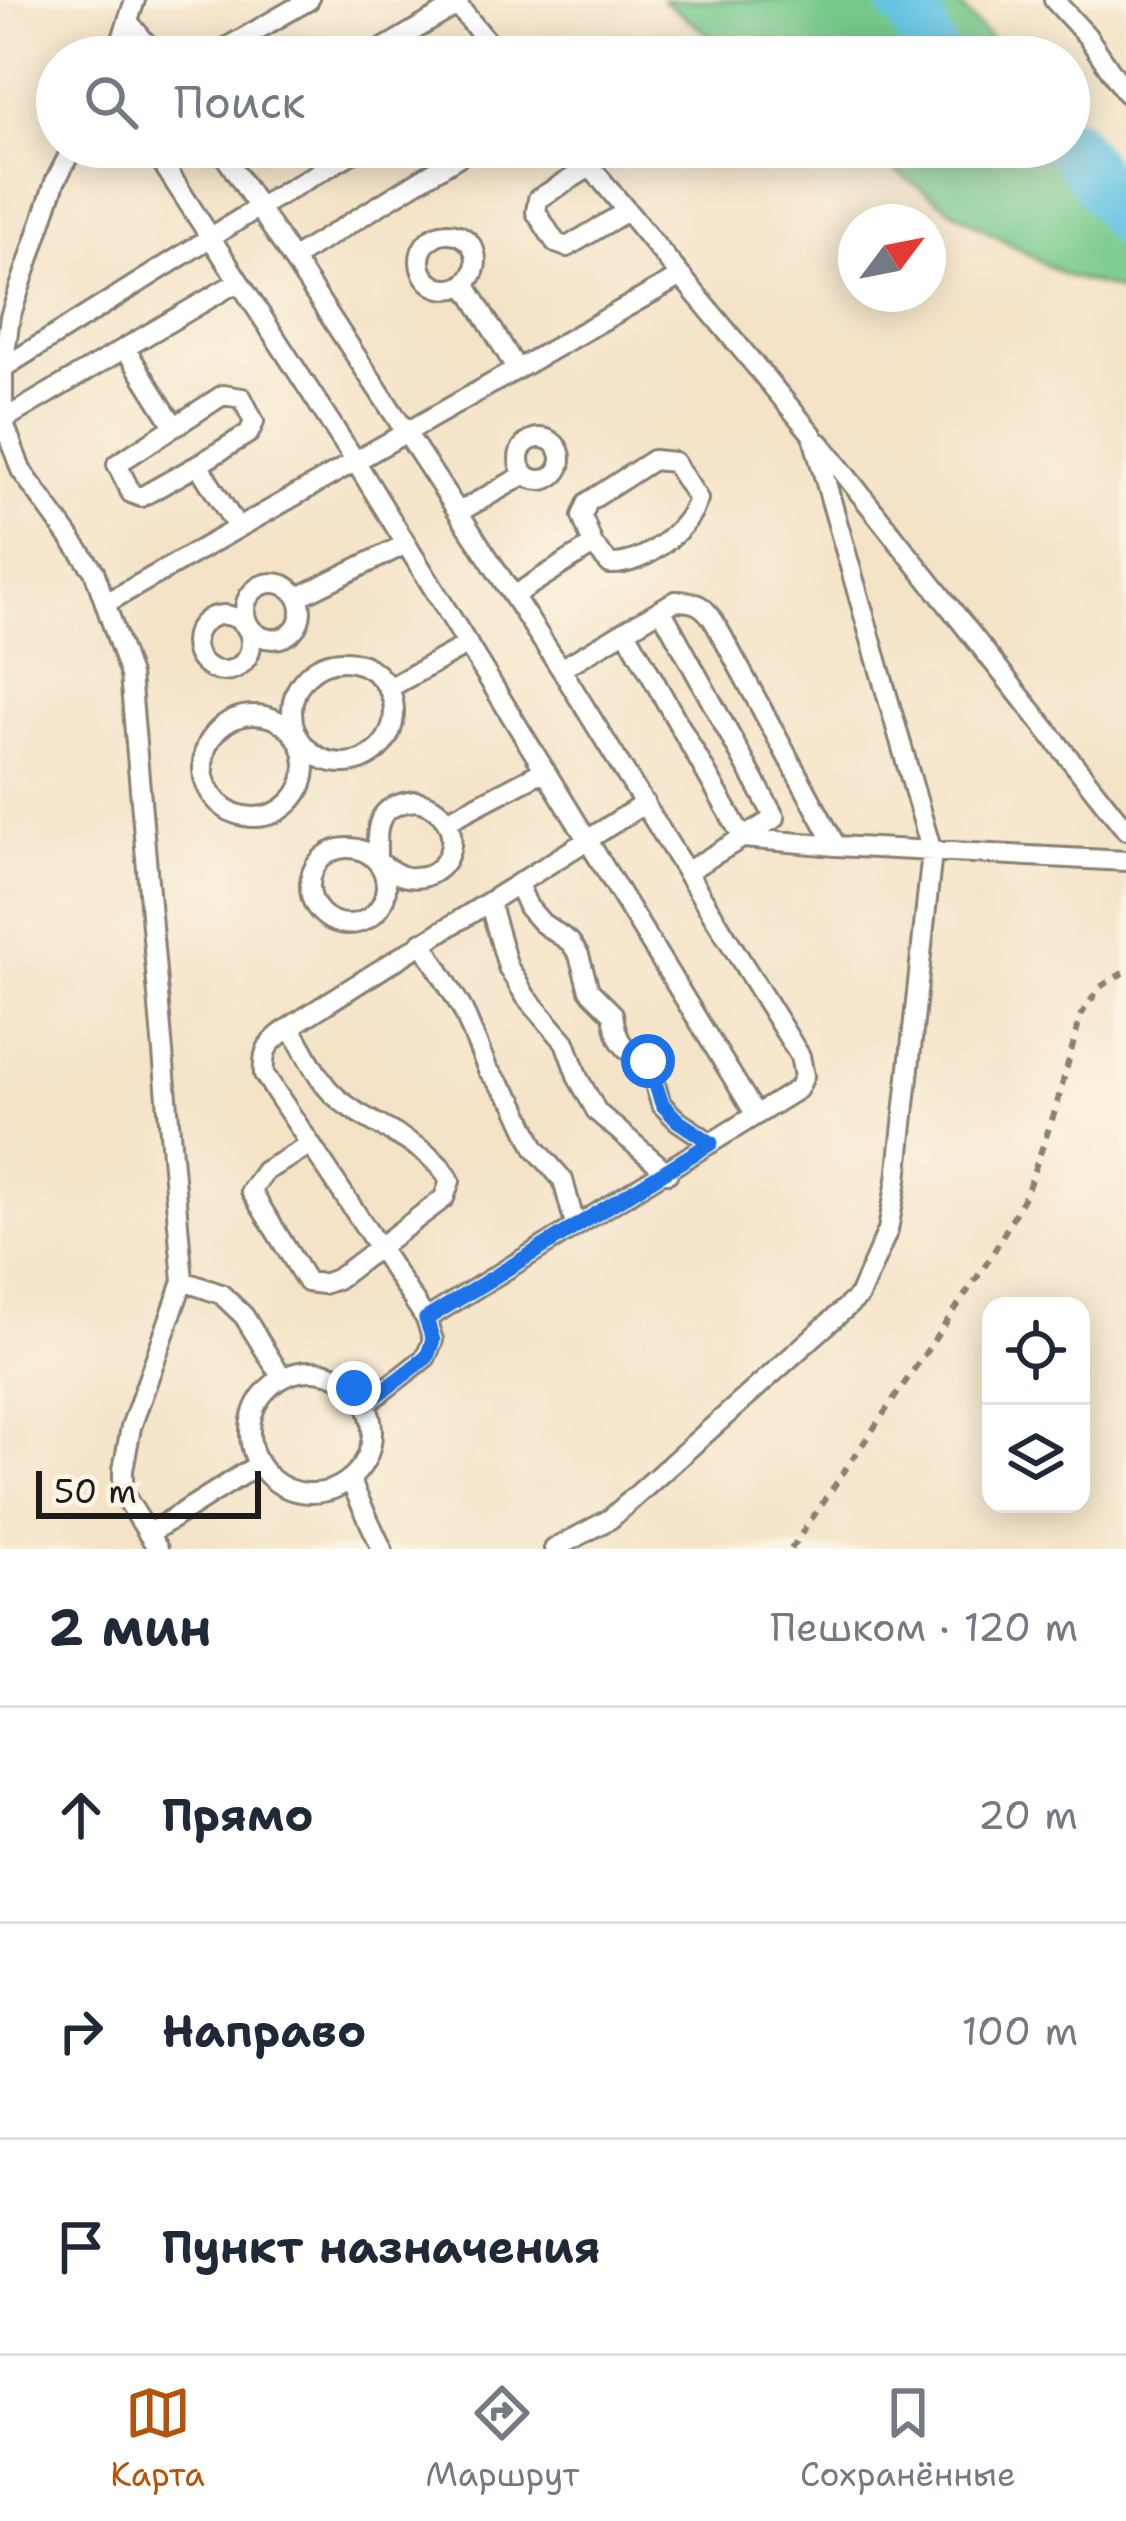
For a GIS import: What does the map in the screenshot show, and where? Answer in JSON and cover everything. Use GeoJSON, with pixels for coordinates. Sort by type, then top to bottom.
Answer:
{"type":"FeatureCollection","features":[{"type":"Feature","properties":{"kind":"lane"},"geometry":{"type":"LineString","coordinates":[[123,36],[136,0]]}},
{"type":"Feature","properties":{"kind":"lane"},"geometry":{"type":"LineString","coordinates":[[246,36],[309,0]]}},
{"type":"Feature","properties":{"kind":"lane"},"geometry":{"type":"LineString","coordinates":[[1054,0],[1087,36]]}},
{"type":"Feature","properties":{"kind":"lane"},"geometry":{"type":"LineString","coordinates":[[402,36],[455,3],[482,36]]}},
{"type":"Feature","properties":{"kind":"lane"},"geometry":{"type":"LineString","coordinates":[[128,21],[140,36]]}},
{"type":"Feature","properties":{"kind":"lane"},"geometry":{"type":"LineString","coordinates":[[1090,40],[1126,93]]}},
{"type":"Feature","properties":{"kind":"lane"},"geometry":{"type":"LineString","coordinates":[[63,168],[10,317],[3,420],[21,470],[94,571],[130,675],[183,1281],[131,1427],[122,1470],[123,1492],[153,1541],[260,1464]]}},
{"type":"Feature","properties":{"kind":"lane"},"geometry":{"type":"LineString","coordinates":[[166,168],[354,460],[756,1114]]}},
{"type":"Feature","properties":{"kind":"lane"},"geometry":{"type":"LineString","coordinates":[[233,168],[562,669],[800,1056],[804,1076],[798,1089],[668,1173],[426,1319]]}},
{"type":"Feature","properties":{"kind":"lane"},"geometry":{"type":"LineString","coordinates":[[3,368],[327,168]]}},
{"type":"Feature","properties":{"kind":"lane"},"geometry":{"type":"LineString","coordinates":[[292,259],[440,168]]}},
{"type":"Feature","properties":{"kind":"lane"},"geometry":{"type":"LineString","coordinates":[[587,168],[538,199],[536,212],[556,243],[567,247],[579,242],[627,211]]}},
{"type":"Feature","properties":{"kind":"lane"},"geometry":{"type":"LineString","coordinates":[[592,168],[812,434],[1126,830]]}},
{"type":"Feature","properties":{"kind":"lane"},"geometry":{"type":"LineString","coordinates":[[108,602],[681,276]]}},
{"type":"Feature","properties":{"kind":"lane"},"geometry":{"type":"LineString","coordinates":[[3,420],[239,281]]}},
{"type":"Feature","properties":{"kind":"lane"},"geometry":{"type":"LineString","coordinates":[[464,284],[516,368]]}},
{"type":"Feature","properties":{"kind":"lane"},"geometry":{"type":"LineString","coordinates":[[125,348],[173,424]]}},
{"type":"Feature","properties":{"kind":"lane"},"geometry":{"type":"LineString","coordinates":[[224,395],[242,398],[254,422],[249,433],[198,465],[148,496],[130,493],[117,464],[224,395]]}},
{"type":"Feature","properties":{"kind":"lane"},"geometry":{"type":"LineString","coordinates":[[554,1549],[610,1520],[859,1296],[888,1230],[932,852],[812,434]]}},
{"type":"Feature","properties":{"kind":"lane"},"geometry":{"type":"LineString","coordinates":[[653,460],[674,463],[698,499],[683,528],[627,565],[610,564],[592,545],[582,516],[588,502],[653,460]]}},
{"type":"Feature","properties":{"kind":"lane"},"geometry":{"type":"LineString","coordinates":[[198,465],[237,527]]}},
{"type":"Feature","properties":{"kind":"lane"},"geometry":{"type":"LineString","coordinates":[[460,512],[524,475]]}},
{"type":"Feature","properties":{"kind":"lane"},"geometry":{"type":"LineString","coordinates":[[298,598],[406,544]]}},
{"type":"Feature","properties":{"kind":"lane"},"geometry":{"type":"LineString","coordinates":[[513,596],[592,545]]}},
{"type":"Feature","properties":{"kind":"lane"},"geometry":{"type":"LineString","coordinates":[[285,585],[298,598],[301,616],[284,637],[266,638],[245,625],[246,601],[258,587],[285,585]]}},
{"type":"Feature","properties":{"kind":"lane"},"geometry":{"type":"LineString","coordinates":[[562,669],[675,601],[705,606],[836,846]]}},
{"type":"Feature","properties":{"kind":"lane"},"geometry":{"type":"LineString","coordinates":[[661,610],[776,818]]}},
{"type":"Feature","properties":{"kind":"lane"},"geometry":{"type":"LineString","coordinates":[[626,631],[743,838]]}},
{"type":"Feature","properties":{"kind":"lane"},"geometry":{"type":"LineString","coordinates":[[389,688],[468,644]]}},
{"type":"Feature","properties":{"kind":"lane"},"geometry":{"type":"LineString","coordinates":[[389,688],[366,665],[334,661],[318,666],[296,690],[292,706],[295,738],[306,759],[299,793],[271,815],[254,818],[236,814],[210,792],[204,776],[208,744],[230,720],[261,714],[291,728],[295,738],[324,760],[359,761],[387,739],[394,705],[389,688]]}},
{"type":"Feature","properties":{"kind":"lane"},"geometry":{"type":"LineString","coordinates":[[447,821],[545,770]]}},
{"type":"Feature","properties":{"kind":"lane"},"geometry":{"type":"LineString","coordinates":[[686,872],[810,798]]}},
{"type":"Feature","properties":{"kind":"lane"},"geometry":{"type":"LineString","coordinates":[[377,861],[376,829],[391,808],[416,800],[429,803],[447,821],[452,832],[448,856],[431,874],[407,877],[377,861],[363,850],[325,854],[310,876],[309,889],[319,912],[329,920],[353,924],[375,914],[386,892],[377,861]]}},
{"type":"Feature","properties":{"kind":"lane"},"geometry":{"type":"LineString","coordinates":[[366,1404],[427,1357],[433,1340],[426,1319],[264,1074],[262,1053],[290,1027],[645,803]]}},
{"type":"Feature","properties":{"kind":"lane"},"geometry":{"type":"LineString","coordinates":[[743,838],[1126,861]]}},
{"type":"Feature","properties":{"kind":"lane"},"geometry":{"type":"LineString","coordinates":[[518,884],[528,907],[579,955],[589,990],[614,1014],[621,1045],[648,1061],[662,1104],[711,1143]]}},
{"type":"Feature","properties":{"kind":"lane"},"geometry":{"type":"LineString","coordinates":[[490,904],[508,967],[526,997],[565,1042],[597,1112],[668,1173]]}},
{"type":"Feature","properties":{"kind":"lane"},"geometry":{"type":"LineString","coordinates":[[422,942],[463,1010],[488,1070],[514,1102],[535,1148],[563,1180],[575,1225]]}},
{"type":"Feature","properties":{"kind":"lane"},"geometry":{"type":"LineString","coordinates":[[290,1027],[328,1090],[442,1165],[449,1181],[444,1198],[337,1279],[307,1282],[251,1192],[265,1171],[309,1146]]}},
{"type":"Feature","properties":{"kind":"lane"},"geometry":{"type":"LineString","coordinates":[[183,1281],[221,1294],[244,1316],[282,1378]]}},
{"type":"Feature","properties":{"kind":"lane"},"geometry":{"type":"LineString","coordinates":[[300,1372],[338,1377],[366,1404],[371,1445],[350,1480],[332,1490],[291,1490],[260,1464],[252,1446],[251,1426],[266,1391],[282,1378],[300,1372]]}},
{"type":"Feature","properties":{"kind":"lane"},"geometry":{"type":"LineString","coordinates":[[350,1480],[382,1549]]}},
{"type":"Feature","properties":{"kind":"path"},"geometry":{"type":"LineString","coordinates":[[790,1549],[992,1257],[1027,1191],[1081,1016],[1100,987],[1126,971]]}},
{"type":"Feature","properties":{"kind":"green space"},"geometry":{"type":"Polygon","coordinates":[[[663,0],[954,0],[988,36],[710,36],[663,0]]]}},
{"type":"Feature","properties":{"kind":"green space"},"geometry":{"type":"Polygon","coordinates":[[[1090,161],[1126,208],[1126,292],[1064,275],[958,214],[891,168],[1090,168],[1090,161]]]}},
{"type":"Feature","properties":{"kind":"waterway"},"geometry":{"type":"LineString","coordinates":[[903,0],[915,13],[924,36]]}},
{"type":"Feature","properties":{"kind":"waterway"},"geometry":{"type":"LineString","coordinates":[[1088,168],[1126,219]]}},
{"type":"Feature","properties":{"kind":"route"},"geometry":{"type":"LineString","coordinates":[[354,1388],[366,1404],[427,1357],[433,1340],[426,1319],[711,1143],[662,1104],[648,1061]]}}]}
